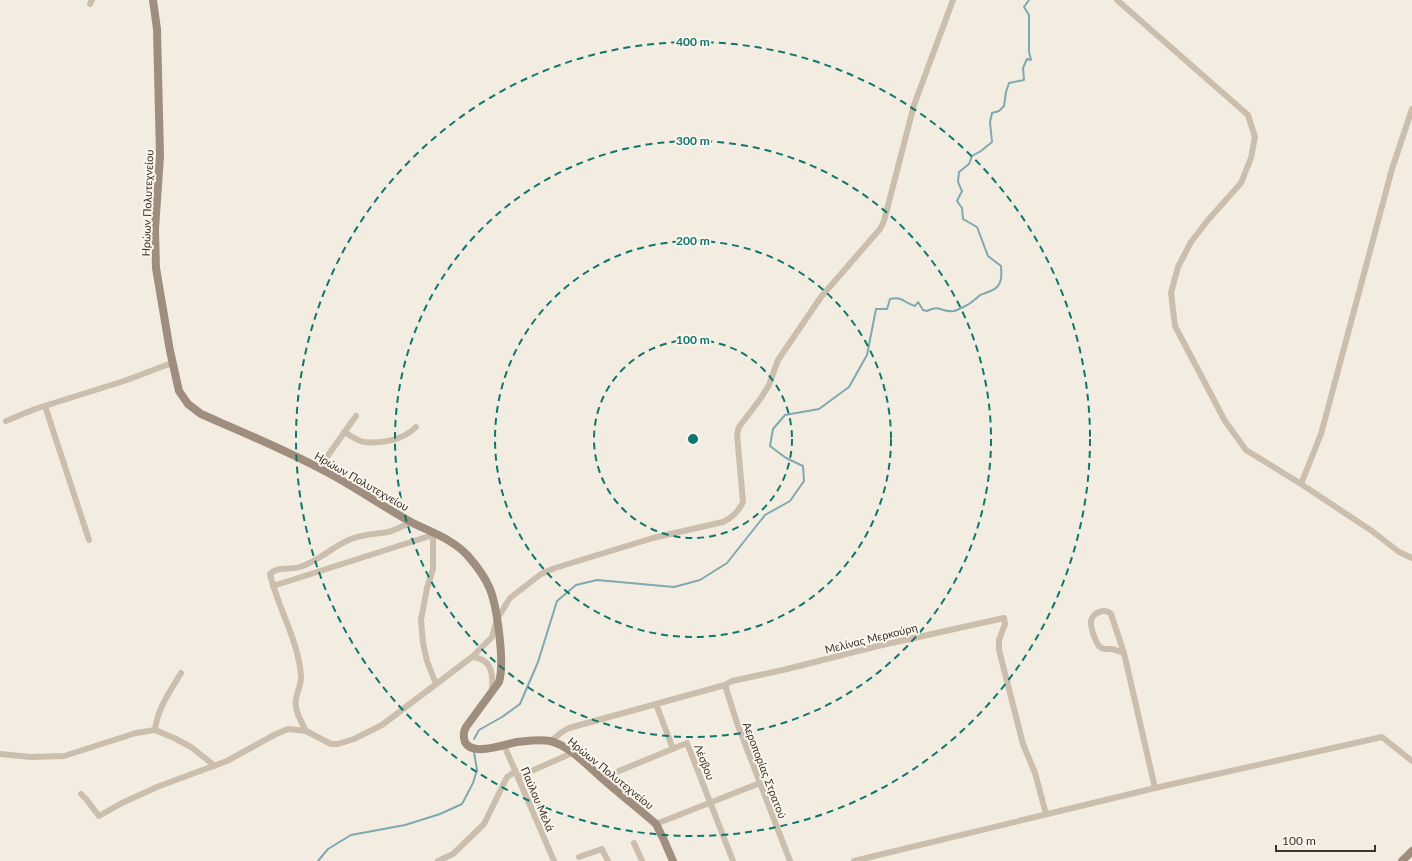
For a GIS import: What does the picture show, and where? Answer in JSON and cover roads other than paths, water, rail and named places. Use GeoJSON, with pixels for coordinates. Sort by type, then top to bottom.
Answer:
{"type":"FeatureCollection","features":[{"type":"Feature","properties":{"kind":"street","name":"Ηρώων Πολυτεχνείου"},"geometry":{"type":"LineString","coordinates":[[152,0],[156,29],[160,156],[154,229],[156,268],[172,363],[180,391],[185,401],[201,414],[319,468],[410,522],[449,541],[468,555],[490,588],[497,619],[502,657],[500,682],[468,724],[464,733],[466,744],[473,748],[481,749],[535,740],[551,741],[559,744],[572,752],[656,824],[673,861]]}},
{"type":"Feature","properties":{"kind":"street"},"geometry":{"type":"LineString","coordinates":[[81,794],[98,816],[140,794],[226,761],[288,729],[306,731],[332,744],[338,744],[354,739],[382,725],[472,658],[492,637],[497,619],[510,598],[541,574],[555,568],[654,538],[723,522],[732,518],[743,502],[737,434],[739,427],[761,398],[769,385],[778,360],[821,296],[880,229],[884,221],[914,105],[953,0]]}},
{"type":"Feature","properties":{"kind":"street"},"geometry":{"type":"LineString","coordinates":[[1117,0],[1248,115],[1255,137],[1251,158],[1241,183],[1208,220],[1191,242],[1178,267],[1171,293],[1175,326],[1225,421],[1246,450],[1372,531],[1399,552],[1412,558]]}},
{"type":"Feature","properties":{"kind":"street"},"geometry":{"type":"LineString","coordinates":[[1301,484],[1321,434],[1392,169],[1412,109]]}},
{"type":"Feature","properties":{"kind":"street"},"geometry":{"type":"LineString","coordinates":[[6,421],[45,406],[124,381],[172,363]]}},
{"type":"Feature","properties":{"kind":"street"},"geometry":{"type":"LineString","coordinates":[[45,406],[89,540]]}},
{"type":"Feature","properties":{"kind":"street"},"geometry":{"type":"LineString","coordinates":[[319,468],[356,416]]}},
{"type":"Feature","properties":{"kind":"street"},"geometry":{"type":"LineString","coordinates":[[344,432],[362,442],[387,442],[410,433],[416,427]]}},
{"type":"Feature","properties":{"kind":"street"},"geometry":{"type":"LineString","coordinates":[[306,731],[298,715],[296,706],[296,698],[300,689],[301,675],[295,646],[270,574],[273,571],[298,568],[314,561],[352,538],[388,532],[410,522]]}},
{"type":"Feature","properties":{"kind":"street"},"geometry":{"type":"LineString","coordinates":[[273,586],[433,533],[433,569],[427,588],[421,620],[423,643],[427,661],[436,684]]}},
{"type":"Feature","properties":{"kind":"street"},"geometry":{"type":"LineString","coordinates":[[1124,653],[1112,649],[1102,649],[1098,645],[1091,623],[1095,614],[1104,611],[1111,614],[1124,653],[1140,717],[1155,788]]}},
{"type":"Feature","properties":{"kind":"street","name":"Μελίνας Μερκούρη"},"geometry":{"type":"LineString","coordinates":[[551,741],[569,728],[725,685],[732,681],[1004,618],[1006,624],[999,640],[999,650],[1023,744],[1035,773],[1046,814]]}},
{"type":"Feature","properties":{"kind":"street"},"geometry":{"type":"LineString","coordinates":[[472,658],[479,658],[487,663],[493,677],[492,692]]}},
{"type":"Feature","properties":{"kind":"street"},"geometry":{"type":"LineString","coordinates":[[156,730],[156,724],[160,712],[170,691],[182,673]]}},
{"type":"Feature","properties":{"kind":"street","name":"Αεροπορίας Στρατού"},"geometry":{"type":"LineString","coordinates":[[725,685],[736,723],[790,861]]}},
{"type":"Feature","properties":{"kind":"street"},"geometry":{"type":"LineString","coordinates":[[602,778],[673,749],[656,704]]}},
{"type":"Feature","properties":{"kind":"street"},"geometry":{"type":"LineString","coordinates":[[0,754],[31,757],[64,756],[136,733],[156,730],[174,738],[215,766]]}},
{"type":"Feature","properties":{"kind":"street"},"geometry":{"type":"LineString","coordinates":[[854,861],[1155,788],[1382,737],[1412,761]]}},
{"type":"Feature","properties":{"kind":"street","name":"Λέσβου"},"geometry":{"type":"LineString","coordinates":[[673,749],[687,743],[710,803]]}},
{"type":"Feature","properties":{"kind":"street","name":"Παύλου Μελά"},"geometry":{"type":"LineString","coordinates":[[504,745],[554,861]]}},
{"type":"Feature","properties":{"kind":"street"},"geometry":{"type":"LineString","coordinates":[[443,860],[456,852],[484,824],[507,777],[572,752]]}},
{"type":"Feature","properties":{"kind":"street"},"geometry":{"type":"LineString","coordinates":[[656,824],[760,783]]}},
{"type":"Feature","properties":{"kind":"street"},"geometry":{"type":"LineString","coordinates":[[710,803],[733,861]]}},
{"type":"Feature","properties":{"kind":"street"},"geometry":{"type":"LineString","coordinates":[[634,843],[642,861]]}},
{"type":"Feature","properties":{"kind":"street"},"geometry":{"type":"LineString","coordinates":[[579,857],[602,849],[608,861]]}},
{"type":"Feature","properties":{"kind":"street"},"geometry":{"type":"LineString","coordinates":[[1402,861],[1412,851]]}},
{"type":"Feature","properties":{"kind":"waterway"},"geometry":{"type":"LineString","coordinates":[[474,739],[479,730],[502,717],[520,704],[538,662],[557,601],[576,585],[597,580],[674,587],[700,580],[727,563],[765,515],[790,501],[804,481],[803,466],[786,458],[770,446],[773,429],[785,415],[819,409],[849,387],[867,355],[876,309],[887,309],[890,299],[898,298],[915,306],[918,302],[923,310],[927,311],[935,308],[954,311],[969,304],[980,295],[994,290],[999,285],[1001,266],[988,256],[977,227],[963,219],[962,208],[957,201],[962,191],[958,182],[959,172],[969,164],[972,156],[992,142],[990,122],[992,113],[999,111],[1004,106],[1009,83],[1024,80],[1023,68],[1027,59],[1031,60],[1029,52],[1029,15],[1024,7],[1029,0]]}},
{"type":"Feature","properties":{"kind":"waterway"},"geometry":{"type":"LineString","coordinates":[[318,861],[328,849],[351,835],[405,825],[440,814],[462,804],[473,783],[477,770],[474,752]]}}]}
